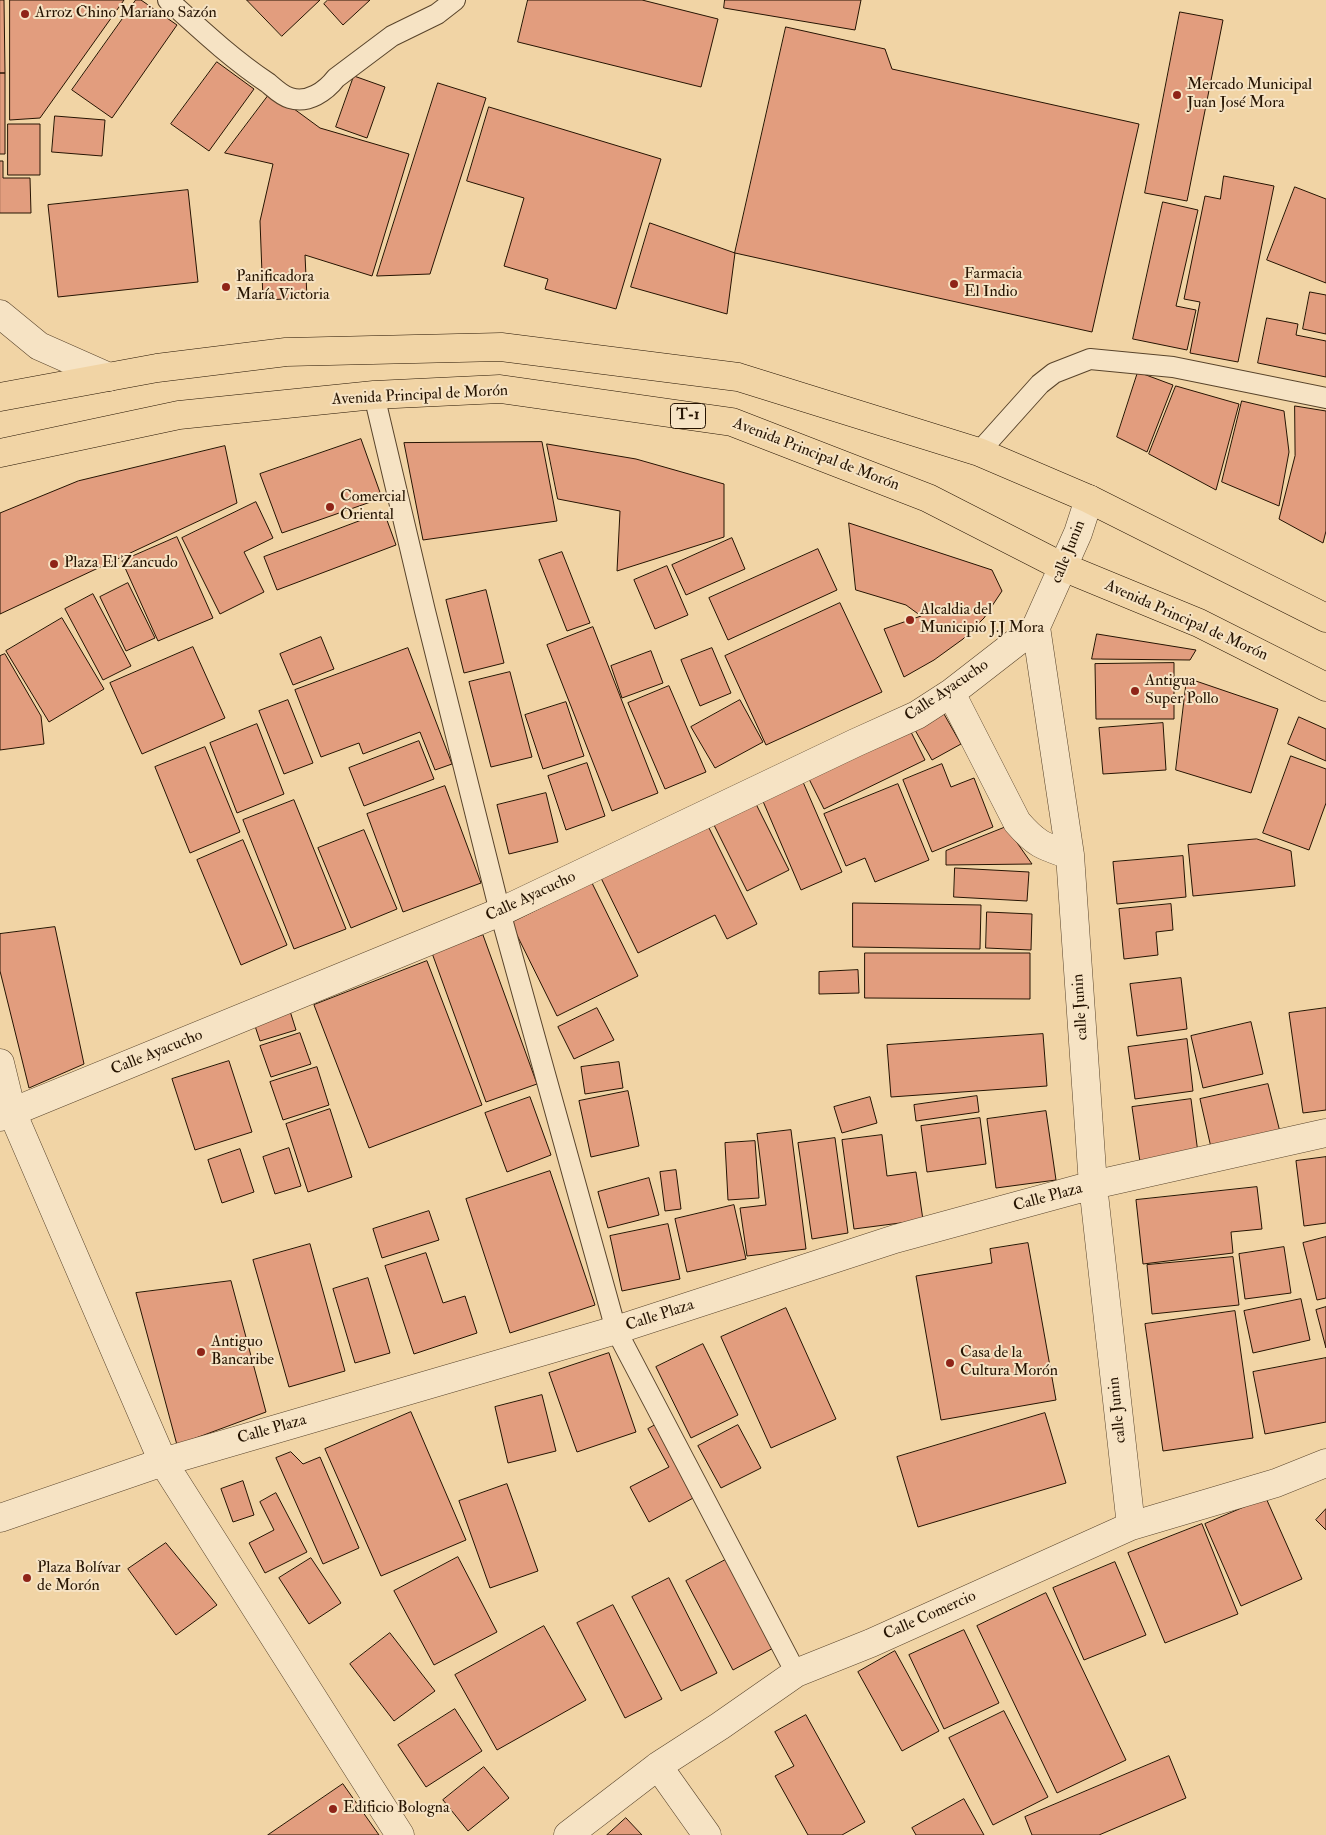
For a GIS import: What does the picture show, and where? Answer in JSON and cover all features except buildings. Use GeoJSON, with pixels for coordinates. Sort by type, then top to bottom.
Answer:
{"type":"FeatureCollection","features":[{"type":"Feature","properties":{"kind":"main road"},"geometry":{"type":"LineString","coordinates":[[0,398],[157,368],[286,352],[502,347],[738,377],[979,452],[1089,499],[1326,618]]}},
{"type":"Feature","properties":{"kind":"main road","name":"Avenida Principal de Morón"},"geometry":{"type":"LineString","coordinates":[[0,453],[179,416],[374,395],[500,389],[732,422],[928,498],[1064,567],[1199,624],[1326,687]]}},
{"type":"Feature","properties":{"kind":"street"},"geometry":{"type":"LineString","coordinates":[[0,314],[39,346],[109,377]]}},
{"type":"Feature","properties":{"kind":"street","name":"calle Junin"},"geometry":{"type":"LineString","coordinates":[[1089,499],[1064,567],[1036,627],[1070,854],[1093,1185],[1131,1526]]}},
{"type":"Feature","properties":{"kind":"street","name":"Calle Ayacucho"},"geometry":{"type":"LineString","coordinates":[[6,1115],[500,912],[917,715],[951,693],[1036,627]]}},
{"type":"Feature","properties":{"kind":"street"},"geometry":{"type":"LineString","coordinates":[[951,693],[1017,822],[1033,840],[1049,848],[1070,854]]}},
{"type":"Feature","properties":{"kind":"street"},"geometry":{"type":"LineString","coordinates":[[0,1063],[6,1115],[163,1462],[400,1835]]}},
{"type":"Feature","properties":{"kind":"street","name":"Calle Plaza"},"geometry":{"type":"LineString","coordinates":[[0,1518],[163,1462],[616,1330],[895,1239],[1093,1185],[1326,1133]]}},
{"type":"Feature","properties":{"kind":"street","name":"Calle Comercio"},"geometry":{"type":"LineString","coordinates":[[568,1835],[658,1766],[796,1674],[871,1643],[1131,1526],[1276,1483],[1326,1463]]}},
{"type":"Feature","properties":{"kind":"street"},"geometry":{"type":"LineString","coordinates":[[658,1766],[707,1835]]}},
{"type":"Feature","properties":{"kind":"lane"},"geometry":{"type":"LineString","coordinates":[[168,0],[243,66],[290,98],[300,99],[310,98],[320,93],[336,78],[392,36],[437,14],[455,0]]}},
{"type":"Feature","properties":{"kind":"lane"},"geometry":{"type":"LineString","coordinates":[[979,452],[1040,384],[1054,374],[1090,359],[1173,367],[1326,398]]}},
{"type":"Feature","properties":{"kind":"lane"},"geometry":{"type":"LineString","coordinates":[[374,395],[425,611],[500,912],[616,1330],[796,1674]]}},
{"type":"Feature","properties":{"kind":"place","name":"Arroz Chino Mariano Sazón"},"geometry":{"type":"Point","coordinates":[25,14]}},
{"type":"Feature","properties":{"kind":"place","name":"Mercado Municipal Juan José Mora"},"geometry":{"type":"Point","coordinates":[1177,95]}},
{"type":"Feature","properties":{"kind":"place","name":"Farmacia El Indio"},"geometry":{"type":"Point","coordinates":[954,284]}},
{"type":"Feature","properties":{"kind":"place","name":"Panificadora María Victoria"},"geometry":{"type":"Point","coordinates":[226,287]}},
{"type":"Feature","properties":{"kind":"place","name":"Comercial Oriental"},"geometry":{"type":"Point","coordinates":[330,507]}},
{"type":"Feature","properties":{"kind":"place","name":"Plaza El Zancudo"},"geometry":{"type":"Point","coordinates":[54,564]}},
{"type":"Feature","properties":{"kind":"place","name":"Alcaldia del Municipio J.J Mora"},"geometry":{"type":"Point","coordinates":[910,620]}},
{"type":"Feature","properties":{"kind":"place","name":"Antigua Super Pollo"},"geometry":{"type":"Point","coordinates":[1135,691]}},
{"type":"Feature","properties":{"kind":"place","name":"Antiguo Bancaribe"},"geometry":{"type":"Point","coordinates":[201,1352]}},
{"type":"Feature","properties":{"kind":"place","name":"Casa de la Cultura Morón"},"geometry":{"type":"Point","coordinates":[950,1363]}},
{"type":"Feature","properties":{"kind":"place","name":"Plaza Bolívar de Morón"},"geometry":{"type":"Point","coordinates":[27,1578]}},
{"type":"Feature","properties":{"kind":"place","name":"Edificio Bologna"},"geometry":{"type":"Point","coordinates":[333,1809]}}]}
